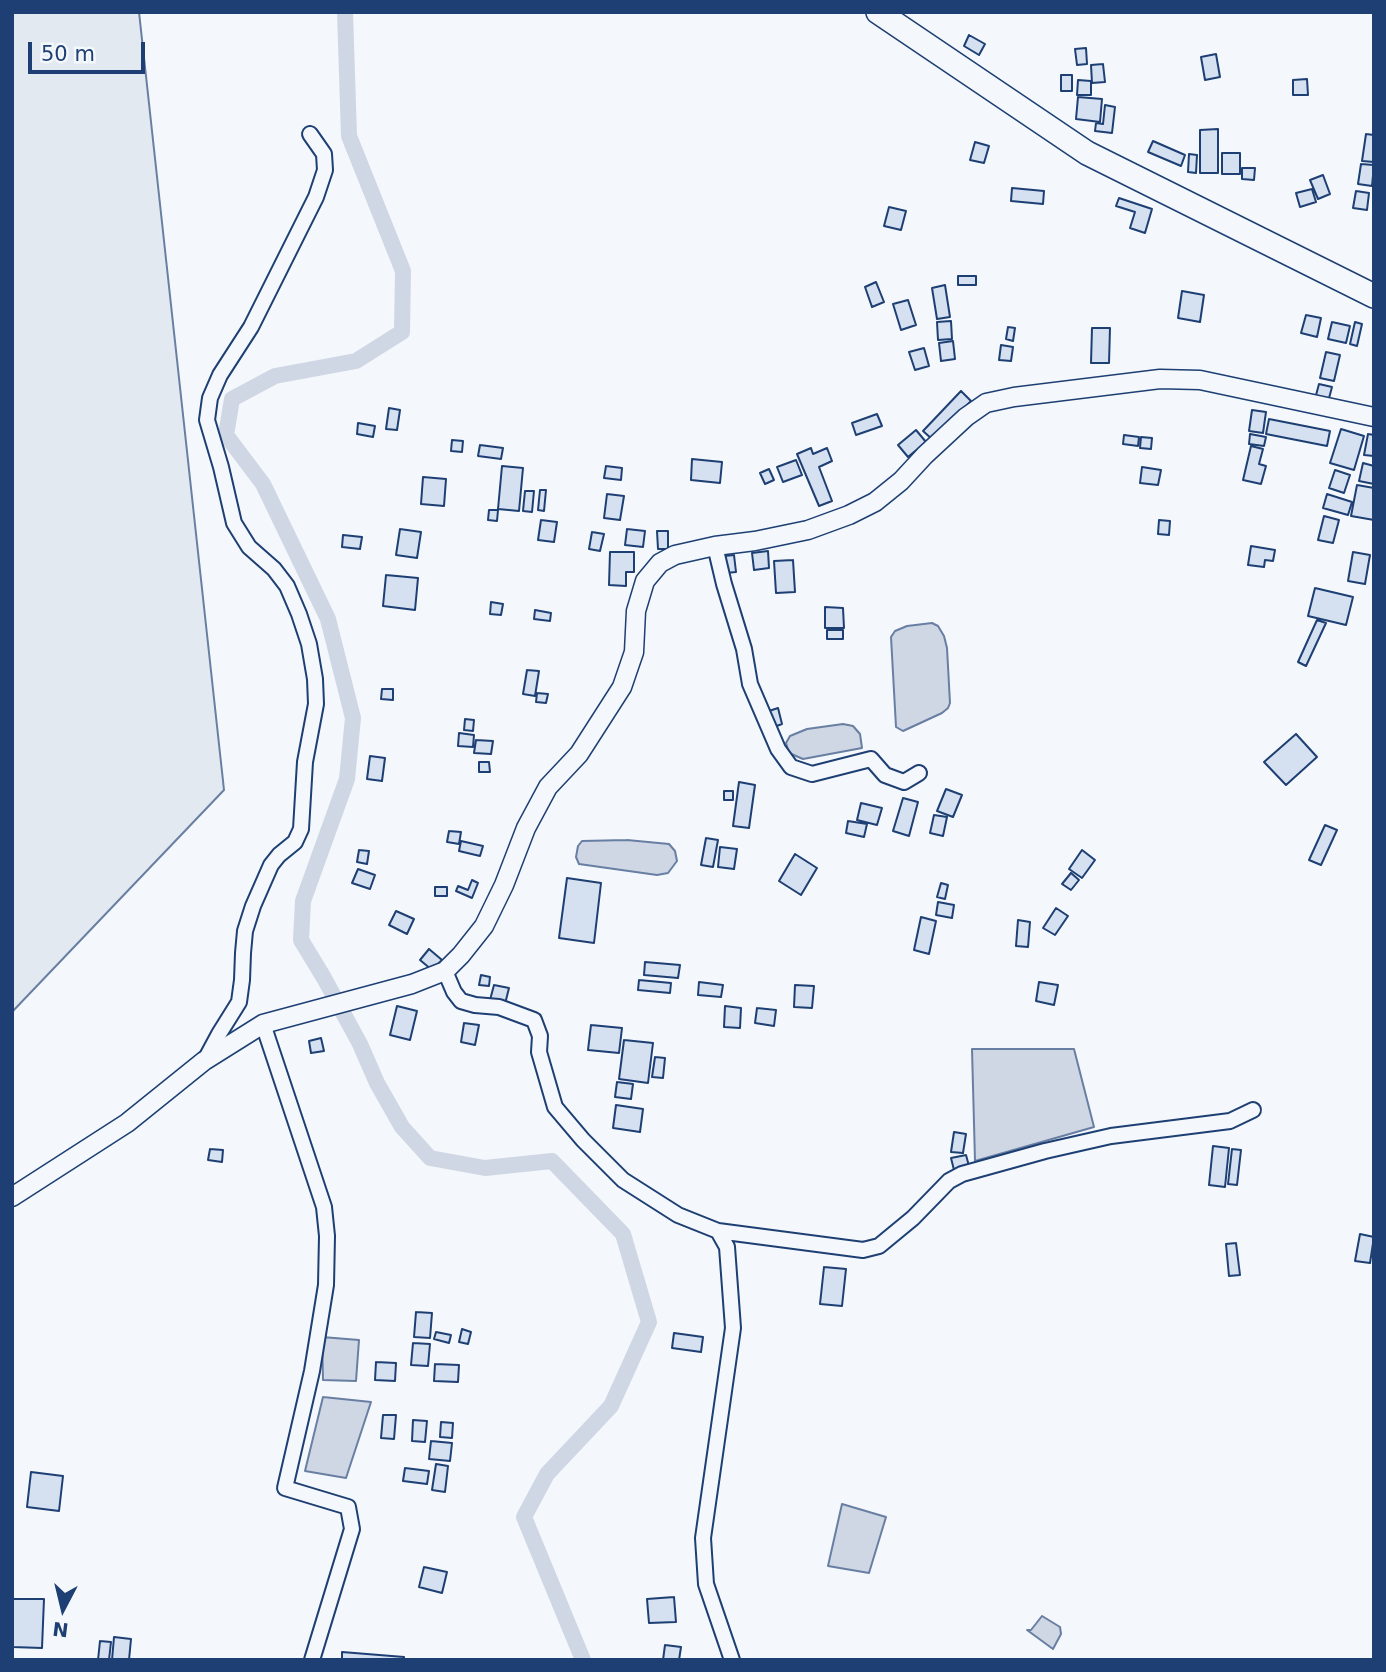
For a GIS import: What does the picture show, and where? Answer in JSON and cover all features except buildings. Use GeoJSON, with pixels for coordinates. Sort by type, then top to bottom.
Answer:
{"type":"FeatureCollection","features":[{"type":"Feature","properties":{"kind":"highway"},"geometry":{"type":"LineString","coordinates":[[878,12],[1087,153],[1374,296]]}},
{"type":"Feature","properties":{"kind":"street"},"geometry":{"type":"LineString","coordinates":[[204,1061],[239,1002],[246,931],[253,906],[271,865],[295,842],[301,829],[305,762],[316,704],[309,644],[299,614],[287,586],[274,569],[249,547],[234,523],[221,467],[206,420],[210,398],[220,375],[251,327],[316,197],[325,170],[324,153],[310,134]]}},
{"type":"Feature","properties":{"kind":"street"},"geometry":{"type":"LineString","coordinates":[[12,1197],[127,1123],[204,1061],[263,1024],[412,984],[445,971],[484,926],[504,885],[526,828],[548,787],[579,754],[622,687],[634,652],[636,611],[645,581],[660,563],[675,555],[808,530],[849,516],[874,502],[901,481],[966,417],[986,403],[1014,397],[1160,379],[1200,380],[1374,416]]}},
{"type":"Feature","properties":{"kind":"street"},"geometry":{"type":"LineString","coordinates":[[715,546],[744,649],[750,684],[778,749],[791,766],[812,774],[872,759],[885,775],[904,782],[919,773]]}},
{"type":"Feature","properties":{"kind":"street"},"geometry":{"type":"LineString","coordinates":[[445,971],[461,1001],[499,1007],[534,1020],[540,1036],[539,1052],[555,1107],[623,1180],[678,1215],[718,1231],[863,1250],[879,1246],[913,1218],[949,1181],[962,1174],[1111,1136],[1230,1121],[1253,1110]]}},
{"type":"Feature","properties":{"kind":"street"},"geometry":{"type":"LineString","coordinates":[[263,1024],[324,1207],[327,1236],[326,1285],[312,1371],[285,1488],[348,1507],[352,1529],[312,1660]]}},
{"type":"Feature","properties":{"kind":"street"},"geometry":{"type":"LineString","coordinates":[[718,1231],[727,1247],[733,1328],[703,1538],[706,1584],[732,1660]]}},
{"type":"Feature","properties":{"kind":"shaded area"},"geometry":{"type":"Polygon","coordinates":[[[12,12],[139,12],[224,790],[12,1012],[12,12]]]}},
{"type":"Feature","properties":{"kind":"shaded area"},"geometry":{"type":"Polygon","coordinates":[[[932,623],[938,626],[944,636],[947,648],[950,703],[942,713],[903,731],[896,727],[891,637],[895,631],[907,626],[932,623]]]}},
{"type":"Feature","properties":{"kind":"shaded area"},"geometry":{"type":"Polygon","coordinates":[[[843,724],[853,726],[860,734],[862,748],[803,759],[789,753],[786,743],[790,736],[807,729],[843,724]]]}},
{"type":"Feature","properties":{"kind":"shaded area"},"geometry":{"type":"Polygon","coordinates":[[[627,840],[669,844],[675,851],[677,861],[668,873],[657,875],[579,864],[576,857],[582,841],[627,840]]]}},
{"type":"Feature","properties":{"kind":"shaded area"},"geometry":{"type":"Polygon","coordinates":[[[972,1049],[1074,1049],[1094,1127],[975,1161],[972,1049]]]}},
{"type":"Feature","properties":{"kind":"shaded area"},"geometry":{"type":"Polygon","coordinates":[[[322,1337],[359,1340],[356,1381],[323,1380],[322,1337]]]}},
{"type":"Feature","properties":{"kind":"shaded area"},"geometry":{"type":"Polygon","coordinates":[[[323,1397],[371,1402],[346,1478],[305,1471],[323,1397]]]}},
{"type":"Feature","properties":{"kind":"shaded area"},"geometry":{"type":"Polygon","coordinates":[[[842,1504],[886,1517],[869,1573],[828,1566],[842,1504]]]}},
{"type":"Feature","properties":{"kind":"shaded area"},"geometry":{"type":"Polygon","coordinates":[[[1042,1616],[1060,1627],[1061,1634],[1053,1649],[1027,1630],[1031,1630],[1042,1616]]]}},
{"type":"Feature","properties":{"kind":"waterway"},"geometry":{"type":"LineString","coordinates":[[345,12],[349,136],[403,271],[402,332],[356,361],[275,376],[232,399],[226,435],[263,484],[328,619],[353,718],[347,779],[303,901],[301,940],[360,1044],[377,1083],[402,1127],[430,1158],[485,1168],[552,1161],[623,1234],[649,1322],[611,1406],[547,1474],[524,1517],[583,1660]]}}]}
